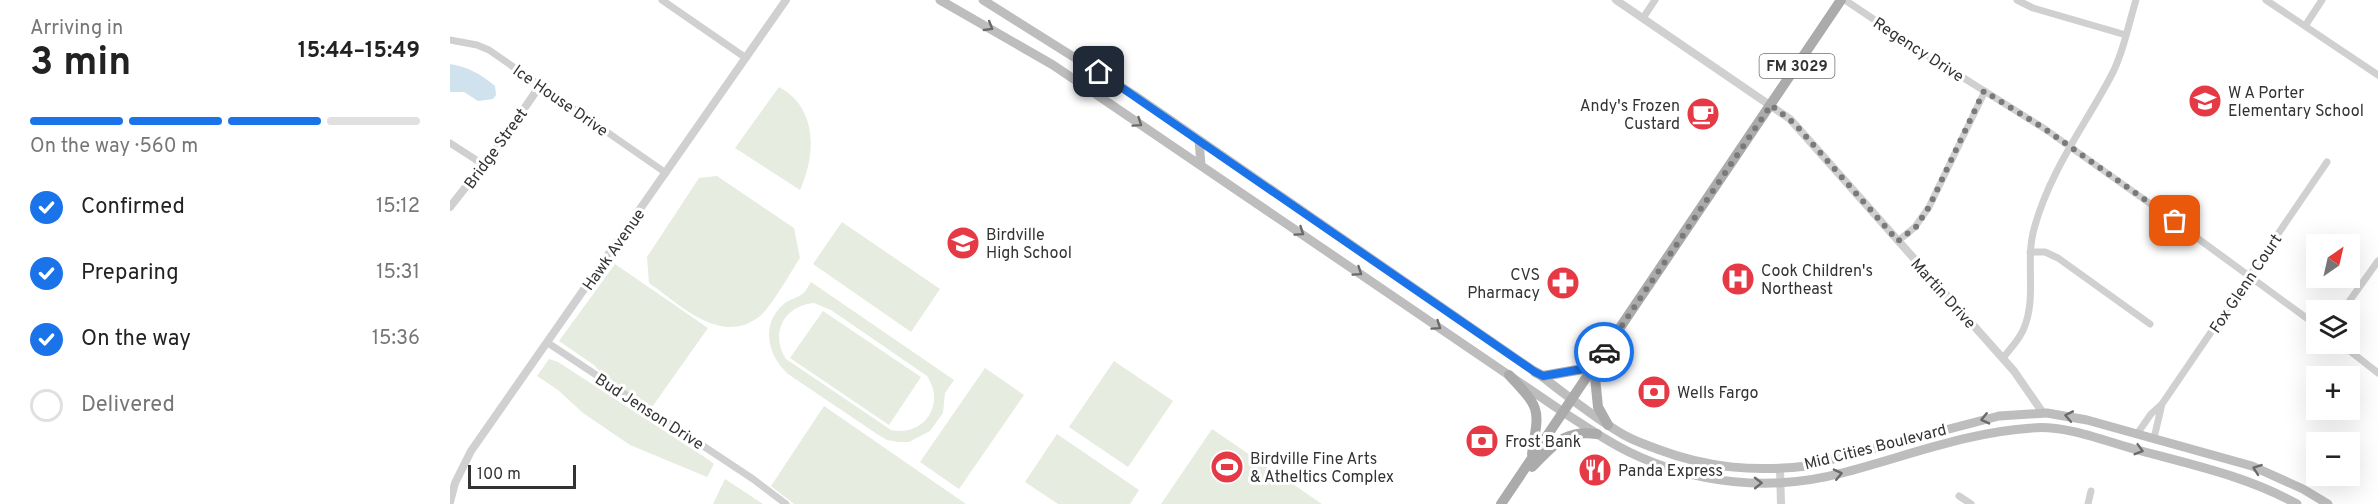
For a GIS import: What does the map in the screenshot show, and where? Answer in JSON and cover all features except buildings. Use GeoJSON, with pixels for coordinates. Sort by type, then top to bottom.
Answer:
{"type":"FeatureCollection","features":[{"type":"Feature","properties":{"kind":"main road","name":"Mid Cities Boulevard"},"geometry":{"type":"LineString","coordinates":[[940,0],[1037,56],[1563,412],[1641,458],[1684,473],[1723,482],[1780,483],[1839,474],[1990,433],[2042,427],[2082,435],[2246,481],[2297,504]]}},
{"type":"Feature","properties":{"kind":"main road","name":"Mid Cities Boulevard"},"geometry":{"type":"LineString","coordinates":[[982,0],[1046,39],[1199,140],[1396,275],[1608,425],[1635,441],[1677,457],[1728,468],[1780,469],[1807,466],[1999,416],[2043,413],[2088,420],[2252,466],[2328,504]]}},
{"type":"Feature","properties":{"kind":"main road","name":"FM 3029"},"geometry":{"type":"LineString","coordinates":[[1501,504],[1843,0]]}},
{"type":"Feature","properties":{"kind":"main road"},"geometry":{"type":"LineString","coordinates":[[1037,56],[1046,39]]}},
{"type":"Feature","properties":{"kind":"main road"},"geometry":{"type":"LineString","coordinates":[[1199,140],[1201,165]]}},
{"type":"Feature","properties":{"kind":"main road"},"geometry":{"type":"LineString","coordinates":[[1378,286],[1396,275]]}},
{"type":"Feature","properties":{"kind":"main road"},"geometry":{"type":"LineString","coordinates":[[1389,293],[1396,275]]}},
{"type":"Feature","properties":{"kind":"main road"},"geometry":{"type":"LineString","coordinates":[[1535,372],[1543,376],[1594,367],[1598,407],[1608,425]]}},
{"type":"Feature","properties":{"kind":"main road"},"geometry":{"type":"LineString","coordinates":[[1509,375],[1527,394],[1538,416],[1532,459]]}},
{"type":"Feature","properties":{"kind":"main road"},"geometry":{"type":"LineString","coordinates":[[1990,433],[2000,425],[2030,422],[2043,413]]}},
{"type":"Feature","properties":{"kind":"main road"},"geometry":{"type":"LineString","coordinates":[[1522,472],[1527,472],[1560,438],[1575,433],[1597,434]]}},
{"type":"Feature","properties":{"kind":"main road"},"geometry":{"type":"LineString","coordinates":[[1641,458],[1662,453],[1677,457]]}},
{"type":"Feature","properties":{"kind":"main road"},"geometry":{"type":"LineString","coordinates":[[2270,490],[2276,476]]}},
{"type":"Feature","properties":{"kind":"street"},"geometry":{"type":"LineString","coordinates":[[662,0],[746,58]]}},
{"type":"Feature","properties":{"kind":"street","name":"Hawk Avenue"},"geometry":{"type":"LineString","coordinates":[[450,502],[455,483],[471,452],[786,0]]}},
{"type":"Feature","properties":{"kind":"street","name":"Martin Drive"},"geometry":{"type":"LineString","coordinates":[[1616,0],[1771,105],[1795,124],[2003,358],[2043,413]]}},
{"type":"Feature","properties":{"kind":"street"},"geometry":{"type":"LineString","coordinates":[[1643,18],[1655,0]]}},
{"type":"Feature","properties":{"kind":"street","name":"Regency Drive"},"geometry":{"type":"LineString","coordinates":[[1843,0],[2070,147],[2306,318]]}},
{"type":"Feature","properties":{"kind":"street"},"geometry":{"type":"LineString","coordinates":[[2017,0],[2033,8],[2126,35]]}},
{"type":"Feature","properties":{"kind":"street"},"geometry":{"type":"LineString","coordinates":[[2003,358],[2024,330],[2031,289],[2030,252],[2044,196],[2110,78],[2136,0]]}},
{"type":"Feature","properties":{"kind":"street"},"geometry":{"type":"LineString","coordinates":[[2266,0],[2378,75]]}},
{"type":"Feature","properties":{"kind":"street"},"geometry":{"type":"LineString","coordinates":[[2305,26],[2322,0]]}},
{"type":"Feature","properties":{"kind":"street","name":"Ice House Drive"},"geometry":{"type":"LineString","coordinates":[[450,40],[483,46],[666,173]]}},
{"type":"Feature","properties":{"kind":"street","name":"Bridge Street"},"geometry":{"type":"LineString","coordinates":[[450,207],[484,165],[539,87]]}},
{"type":"Feature","properties":{"kind":"street"},"geometry":{"type":"LineString","coordinates":[[1898,241],[1916,227],[1929,207],[1984,91]]}},
{"type":"Feature","properties":{"kind":"street"},"geometry":{"type":"LineString","coordinates":[[450,143],[484,165]]}},
{"type":"Feature","properties":{"kind":"street","name":"Fox Glenn Court"},"geometry":{"type":"LineString","coordinates":[[2137,434],[2151,414],[2162,404],[2327,162]]}},
{"type":"Feature","properties":{"kind":"street"},"geometry":{"type":"LineString","coordinates":[[2030,252],[2045,252],[2058,258],[2150,324]]}},
{"type":"Feature","properties":{"kind":"street"},"geometry":{"type":"LineString","coordinates":[[2350,300],[2378,261]]}},
{"type":"Feature","properties":{"kind":"street","name":"Bud Jenson Drive"},"geometry":{"type":"LineString","coordinates":[[548,343],[753,478],[786,504]]}},
{"type":"Feature","properties":{"kind":"street"},"geometry":{"type":"LineString","coordinates":[[2354,354],[2378,373]]}},
{"type":"Feature","properties":{"kind":"street","name":"Fox Glenn Court"},"geometry":{"type":"LineString","coordinates":[[2154,438],[2162,404]]}},
{"type":"Feature","properties":{"kind":"street"},"geometry":{"type":"LineString","coordinates":[[1780,469],[1781,504]]}},
{"type":"Feature","properties":{"kind":"street"},"geometry":{"type":"LineString","coordinates":[[2088,504],[2091,491]]}},
{"type":"Feature","properties":{"kind":"street"},"geometry":{"type":"LineString","coordinates":[[1959,496],[1971,504]]}},
{"type":"Feature","properties":{"kind":"shaded area"},"geometry":{"type":"Polygon","coordinates":[[[779,87],[792,96],[801,107],[810,133],[809,162],[800,190],[735,148],[779,87]]]}},
{"type":"Feature","properties":{"kind":"shaded area"},"geometry":{"type":"Polygon","coordinates":[[[717,176],[794,228],[800,258],[760,316],[745,324],[731,327],[716,325],[702,319],[649,283],[647,257],[699,178],[717,176]]]}},
{"type":"Feature","properties":{"kind":"shaded area"},"geometry":{"type":"Polygon","coordinates":[[[842,222],[940,289],[911,332],[813,264],[842,222]]]}},
{"type":"Feature","properties":{"kind":"shaded area"},"geometry":{"type":"Polygon","coordinates":[[[615,264],[708,328],[652,407],[607,379],[594,365],[559,341],[615,264]]]}},
{"type":"Feature","properties":{"kind":"shaded area"},"geometry":{"type":"Polygon","coordinates":[[[811,282],[954,380],[945,393],[943,413],[930,431],[909,442],[887,440],[788,374],[781,366],[775,358],[769,339],[772,320],[785,303],[803,293],[811,282]],[[814,303],[795,309],[788,315],[780,330],[779,340],[786,359],[891,430],[903,431],[922,423],[933,407],[934,397],[927,376],[831,310],[814,303]]]}},
{"type":"Feature","properties":{"kind":"shaded area"},"geometry":{"type":"Polygon","coordinates":[[[823,311],[921,377],[889,425],[790,358],[823,311]]]}},
{"type":"Feature","properties":{"kind":"shaded area"},"geometry":{"type":"Polygon","coordinates":[[[549,359],[558,362],[709,460],[714,464],[707,477],[630,445],[583,413],[558,390],[537,376],[549,359]]]}},
{"type":"Feature","properties":{"kind":"shaded area"},"geometry":{"type":"Polygon","coordinates":[[[1114,361],[1173,401],[1128,467],[1069,427],[1114,361]]]}},
{"type":"Feature","properties":{"kind":"shaded area"},"geometry":{"type":"Polygon","coordinates":[[[985,368],[1024,395],[959,489],[920,462],[985,368]]]}},
{"type":"Feature","properties":{"kind":"shaded area"},"geometry":{"type":"Polygon","coordinates":[[[824,406],[966,504],[794,504],[771,486],[824,406]]]}},
{"type":"Feature","properties":{"kind":"shaded area","name":"Birdville Fine Arts & Atheltics Complex"},"geometry":{"type":"Polygon","coordinates":[[[1212,429],[1322,504],[1161,504],[1212,429]]]}},
{"type":"Feature","properties":{"kind":"shaded area"},"geometry":{"type":"Polygon","coordinates":[[[1057,434],[1139,490],[1130,504],[1058,504],[1025,482],[1057,434]]]}},
{"type":"Feature","properties":{"kind":"shaded area"},"geometry":{"type":"Polygon","coordinates":[[[725,479],[763,504],[713,504],[725,479]]]}},
{"type":"Feature","properties":{"kind":"water"},"geometry":{"type":"Polygon","coordinates":[[[450,64],[468,69],[485,78],[495,86],[496,95],[493,99],[478,101],[464,92],[450,92],[450,64]]]}},
{"type":"Feature","properties":{"kind":"way so far"},"geometry":{"type":"LineString","coordinates":[[1604,352],[1771,105],[1795,124],[1898,241],[1916,227],[1929,207],[1984,91],[2045,129],[2175,221]]}},
{"type":"Feature","properties":{"kind":"place","name":"W A Porter Elementary School"},"geometry":{"type":"Point","coordinates":[2205,101]}},
{"type":"Feature","properties":{"kind":"place","name":"Andy's Frozen Custard"},"geometry":{"type":"Point","coordinates":[1703,114]}},
{"type":"Feature","properties":{"kind":"place","name":"Birdville High School"},"geometry":{"type":"Point","coordinates":[963,243]}},
{"type":"Feature","properties":{"kind":"place","name":"Cook Children's Northeast"},"geometry":{"type":"Point","coordinates":[1738,279]}},
{"type":"Feature","properties":{"kind":"place","name":"CVS Pharmacy"},"geometry":{"type":"Point","coordinates":[1563,283]}},
{"type":"Feature","properties":{"kind":"place","name":"Wells Fargo"},"geometry":{"type":"Point","coordinates":[1654,392]}},
{"type":"Feature","properties":{"kind":"place","name":"Frost Bank"},"geometry":{"type":"Point","coordinates":[1482,441]}},
{"type":"Feature","properties":{"kind":"place","name":"Birdville Fine Arts & Atheltics Complex"},"geometry":{"type":"Point","coordinates":[1227,467]}},
{"type":"Feature","properties":{"kind":"place","name":"Panda Express"},"geometry":{"type":"Point","coordinates":[1595,470]}},
{"type":"Feature","properties":{"kind":"route"},"geometry":{"type":"LineString","coordinates":[[1099,72],[1535,372],[1543,376],[1594,367],[1604,352]]}}]}
